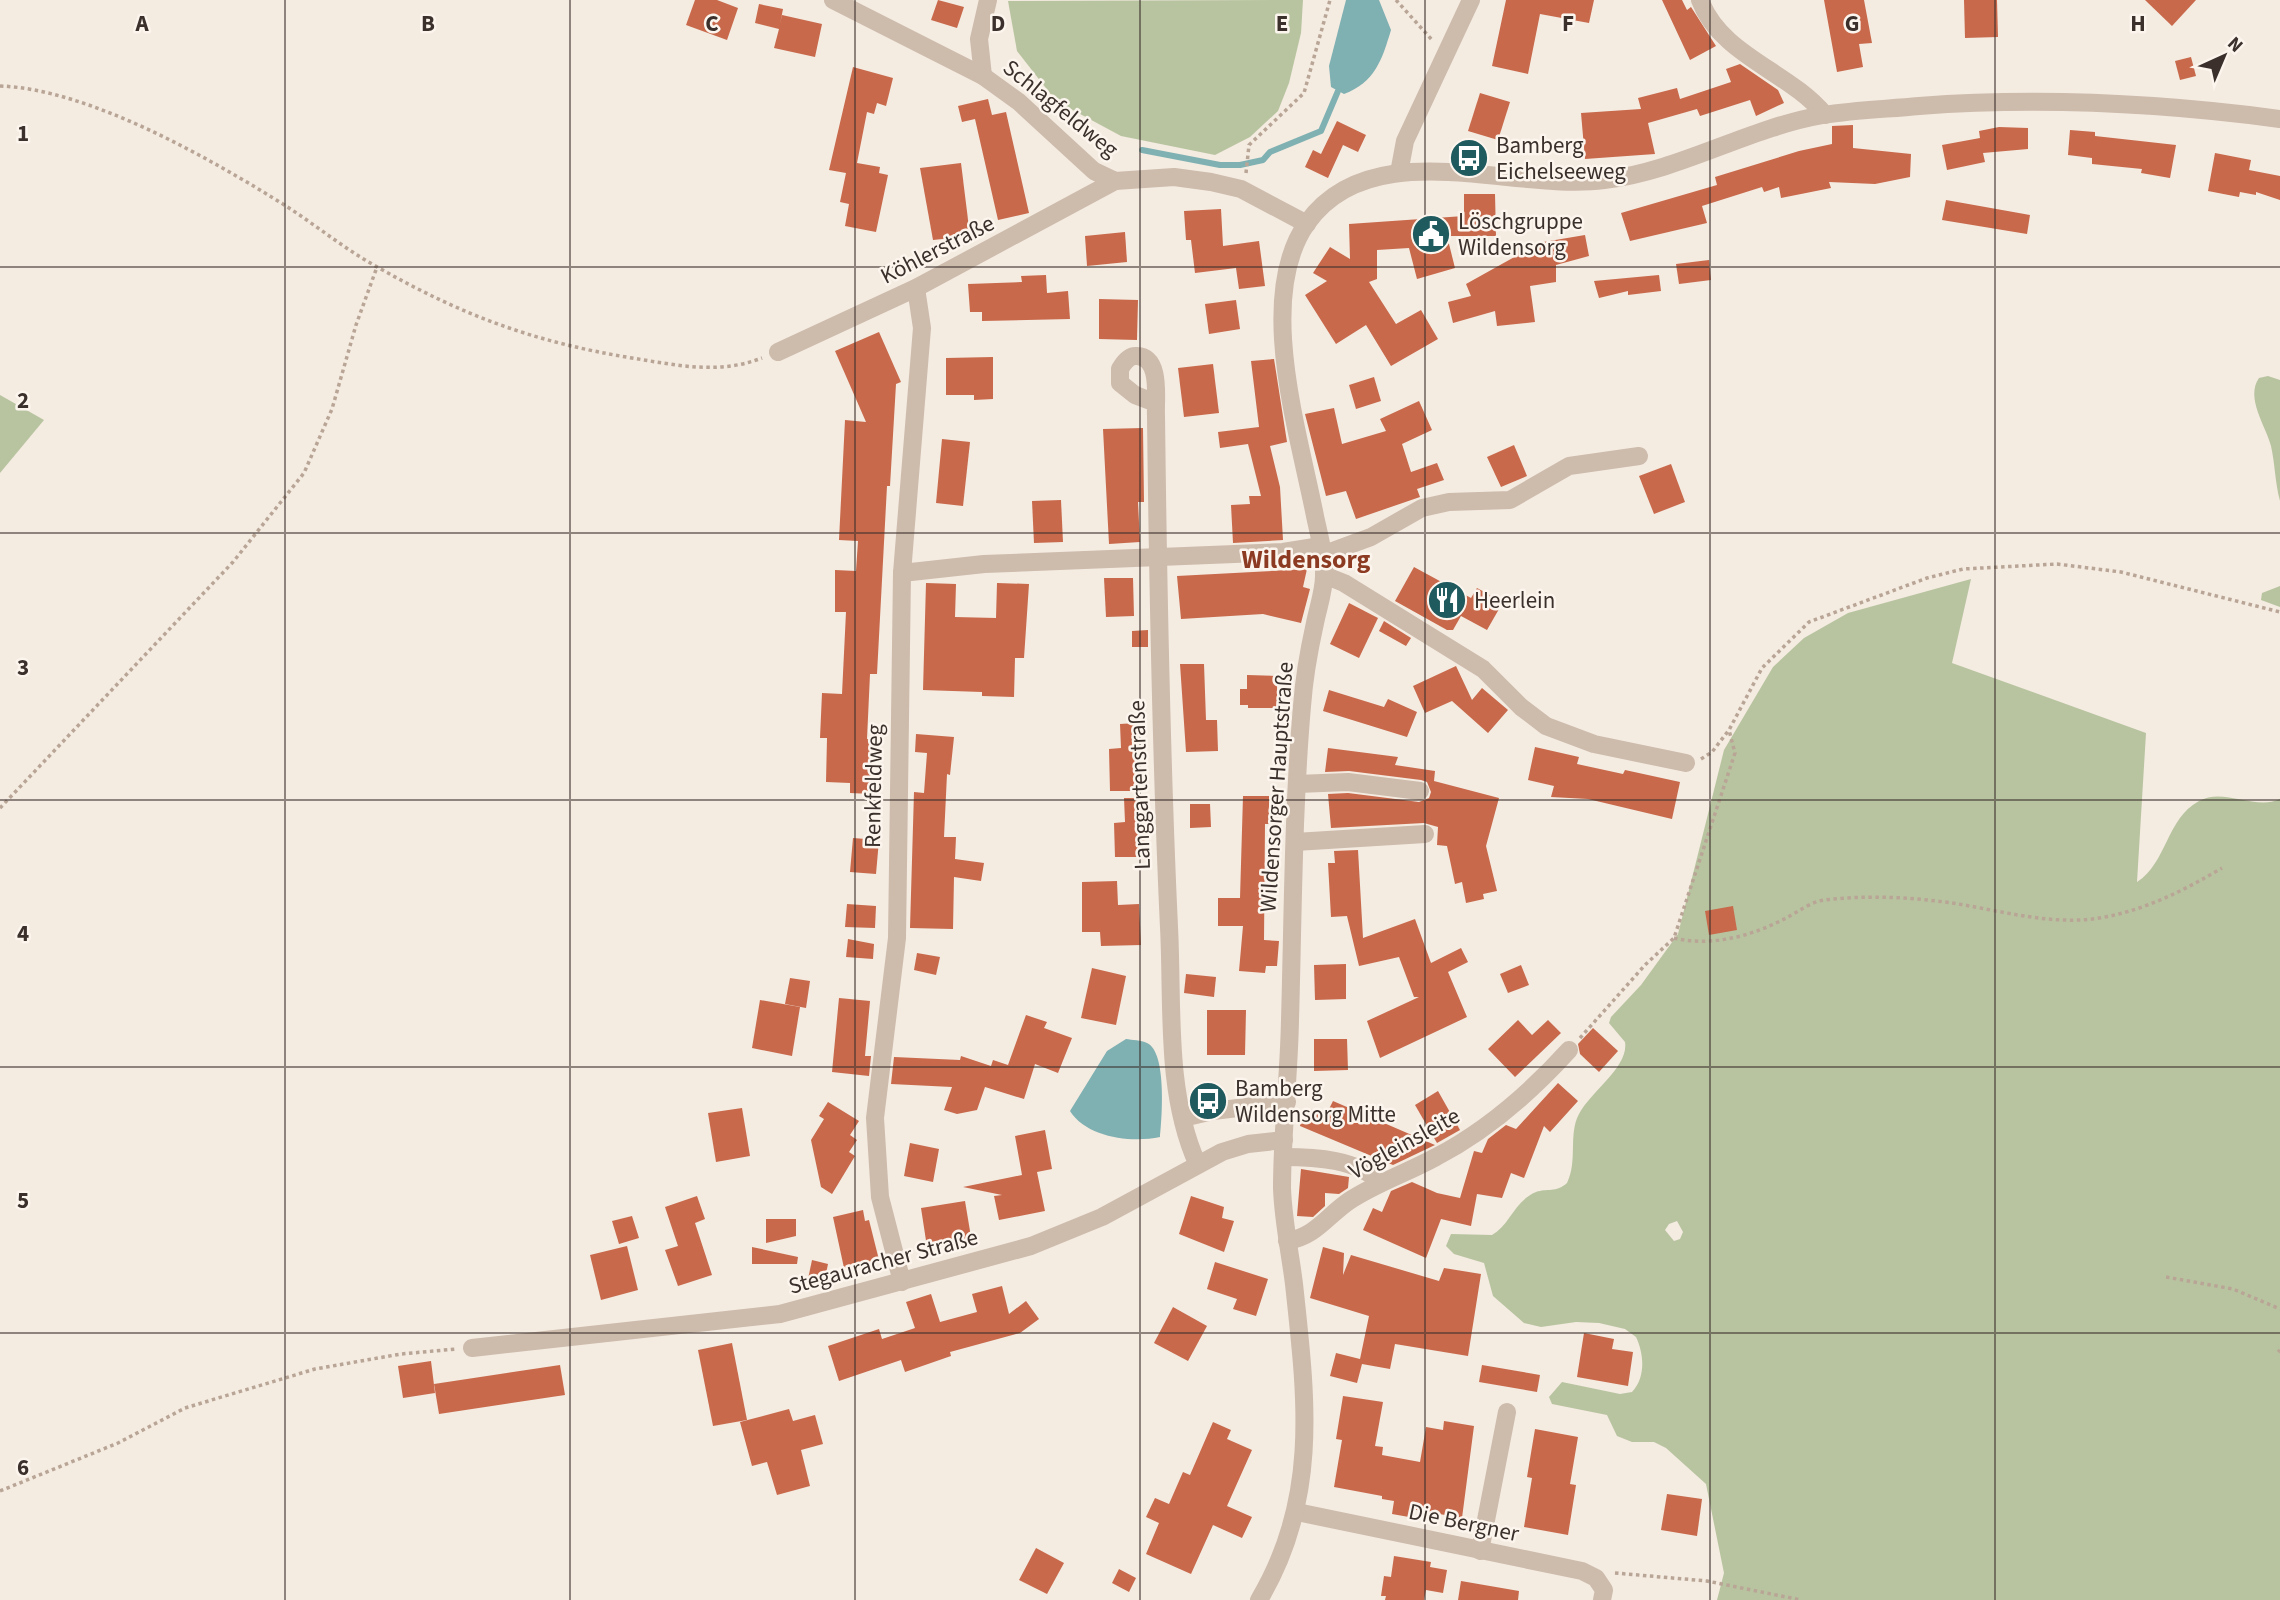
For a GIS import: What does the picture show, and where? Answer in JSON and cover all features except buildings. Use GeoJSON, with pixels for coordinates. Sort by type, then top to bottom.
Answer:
{"type":"FeatureCollection","features":[{"type":"Feature","properties":{"kind":"street"},"geometry":{"type":"LineString","coordinates":[[983,76],[979,39],[988,0]]}},
{"type":"Feature","properties":{"kind":"street"},"geometry":{"type":"LineString","coordinates":[[1399,173],[1405,141],[1471,0]]}},
{"type":"Feature","properties":{"kind":"street"},"geometry":{"type":"LineString","coordinates":[[1700,0],[1707,16],[1723,36],[1748,57],[1802,91],[1825,115]]}},
{"type":"Feature","properties":{"kind":"street","name":"Schlagfeldweg"},"geometry":{"type":"LineString","coordinates":[[837,1],[983,76],[1019,102],[1094,171],[1115,181],[1174,177],[1211,181],[1241,189],[1307,224]]}},
{"type":"Feature","properties":{"kind":"street","name":"Wildensorger Hauptstraße"},"geometry":{"type":"LineString","coordinates":[[1259,1600],[1282,1556],[1297,1512],[1306,1443],[1306,1416],[1282,1192],[1294,842],[1302,704],[1324,575],[1281,320],[1281,296],[1288,259],[1307,224],[1330,199],[1353,184],[1399,173],[1466,175],[1545,182],[1605,180],[1637,174],[1825,115],[2018,102],[2132,104],[2280,119]]}},
{"type":"Feature","properties":{"kind":"street","name":"Köhlerstraße"},"geometry":{"type":"LineString","coordinates":[[778,352],[916,288],[1115,181]]}},
{"type":"Feature","properties":{"kind":"street","name":"Renkfeldweg"},"geometry":{"type":"LineString","coordinates":[[902,1282],[880,1197],[875,1118],[897,938],[902,573],[922,328],[916,288]]}},
{"type":"Feature","properties":{"kind":"street","name":"Langgartenstraße"},"geometry":{"type":"LineString","coordinates":[[1156,403],[1163,796],[1176,1077],[1183,1118],[1198,1163]]}},
{"type":"Feature","properties":{"kind":"street"},"geometry":{"type":"LineString","coordinates":[[902,573],[984,564],[1321,550],[1371,537],[1422,509],[1450,502],[1510,500],[1569,466],[1639,456]]}},
{"type":"Feature","properties":{"kind":"street"},"geometry":{"type":"LineString","coordinates":[[1324,575],[1356,590],[1483,669],[1546,726],[1594,744],[1686,763]]}},
{"type":"Feature","properties":{"kind":"street"},"geometry":{"type":"LineString","coordinates":[[1297,784],[1348,782],[1420,791]]}},
{"type":"Feature","properties":{"kind":"street"},"geometry":{"type":"LineString","coordinates":[[1294,842],[1425,834]]}},
{"type":"Feature","properties":{"kind":"street","name":"Vögleinsleite"},"geometry":{"type":"LineString","coordinates":[[1287,1241],[1301,1239],[1317,1230],[1348,1202],[1381,1183],[1436,1158],[1517,1104],[1569,1050]]}},
{"type":"Feature","properties":{"kind":"street"},"geometry":{"type":"LineString","coordinates":[[1183,1118],[1213,1111],[1287,1102]]}},
{"type":"Feature","properties":{"kind":"street","name":"Stegauracher Straße"},"geometry":{"type":"LineString","coordinates":[[472,1348],[780,1314],[902,1282],[1031,1246],[1077,1230],[1198,1163],[1248,1144],[1284,1148],[1306,1157],[1361,1167],[1381,1183]]}},
{"type":"Feature","properties":{"kind":"street"},"geometry":{"type":"LineString","coordinates":[[1480,1551],[1507,1412]]}},
{"type":"Feature","properties":{"kind":"street","name":"Die Bergner"},"geometry":{"type":"LineString","coordinates":[[1297,1512],[1582,1571],[1596,1578]]}},
{"type":"Feature","properties":{"kind":"street"},"geometry":{"type":"LineString","coordinates":[[1596,1578],[1604,1590],[1602,1600]]}},
{"type":"Feature","properties":{"kind":"path"},"geometry":{"type":"LineString","coordinates":[[1248,168],[1250,145],[1304,93],[1330,0]]}},
{"type":"Feature","properties":{"kind":"path"},"geometry":{"type":"LineString","coordinates":[[1396,0],[1434,42],[1446,50]]}},
{"type":"Feature","properties":{"kind":"path"},"geometry":{"type":"LineString","coordinates":[[0,86],[25,87],[88,106],[186,149],[285,206],[377,267],[478,319],[537,339],[701,369],[746,364],[778,352]]}},
{"type":"Feature","properties":{"kind":"path"},"geometry":{"type":"LineString","coordinates":[[0,808],[233,562],[304,473],[332,409],[356,324],[377,267]]}},
{"type":"Feature","properties":{"kind":"path"},"geometry":{"type":"LineString","coordinates":[[1686,763],[1712,752],[1729,730],[1762,668],[1809,622],[1907,584],[1963,569],[2045,564],[2093,567],[2280,612]]}},
{"type":"Feature","properties":{"kind":"path"},"geometry":{"type":"LineString","coordinates":[[1569,1050],[1645,965],[1674,938],[1734,753],[1729,730]]}},
{"type":"Feature","properties":{"kind":"path"},"geometry":{"type":"LineString","coordinates":[[1674,938],[1698,944],[1725,939],[1765,929],[1820,900],[1865,897],[1950,903],[2060,920],[2108,917],[2165,900],[2222,868]]}},
{"type":"Feature","properties":{"kind":"path"},"geometry":{"type":"LineString","coordinates":[[2166,1277],[2233,1289],[2280,1309]]}},
{"type":"Feature","properties":{"kind":"path"},"geometry":{"type":"LineString","coordinates":[[0,1490],[118,1443],[185,1408],[315,1369],[401,1354],[472,1348]]}},
{"type":"Feature","properties":{"kind":"path"},"geometry":{"type":"LineString","coordinates":[[1596,1578],[1615,1573],[1707,1581],[1801,1600]]}},
{"type":"Feature","properties":{"kind":"green space"},"geometry":{"type":"Polygon","coordinates":[[[1303,0],[1301,33],[1289,83],[1278,111],[1250,137],[1215,155],[1121,136],[1056,101],[1017,51],[1008,1],[1303,0]]]}},
{"type":"Feature","properties":{"kind":"green space"},"geometry":{"type":"Polygon","coordinates":[[[2268,376],[2280,380],[2280,501],[2271,446],[2254,394],[2259,378],[2268,376]]]}},
{"type":"Feature","properties":{"kind":"green space"},"geometry":{"type":"Polygon","coordinates":[[[0,395],[44,420],[0,473],[0,395]]]}},
{"type":"Feature","properties":{"kind":"green space"},"geometry":{"type":"Polygon","coordinates":[[[1971,579],[1952,663],[2146,733],[2137,882],[2155,864],[2180,819],[2199,801],[2219,796],[2260,802],[2280,799],[2280,1600],[1717,1600],[1724,1573],[1706,1484],[1666,1448],[1654,1442],[1632,1442],[1617,1436],[1607,1415],[1552,1404],[1549,1397],[1562,1382],[1620,1394],[1632,1392],[1642,1372],[1641,1351],[1636,1337],[1625,1329],[1599,1323],[1576,1322],[1541,1327],[1524,1323],[1493,1296],[1484,1263],[1454,1254],[1446,1246],[1451,1234],[1492,1235],[1529,1196],[1559,1188],[1567,1183],[1572,1166],[1574,1130],[1579,1114],[1615,1070],[1625,1051],[1625,1042],[1609,1023],[1611,1017],[1641,985],[1678,934],[1724,750],[1773,667],[1804,638],[1848,613],[1971,579]],[[1677,1221],[1669,1224],[1665,1230],[1674,1241],[1680,1239],[1683,1232],[1677,1221]]]}},
{"type":"Feature","properties":{"kind":"green space"},"geometry":{"type":"Polygon","coordinates":[[[2280,586],[2280,607],[2261,600],[2262,593],[2280,586]]]}},
{"type":"Feature","properties":{"kind":"water"},"geometry":{"type":"Polygon","coordinates":[[[1346,0],[1379,0],[1391,30],[1376,69],[1363,83],[1344,94],[1331,87],[1329,66],[1346,0]]]}},
{"type":"Feature","properties":{"kind":"water"},"geometry":{"type":"Polygon","coordinates":[[[1126,1039],[1147,1043],[1158,1059],[1162,1086],[1160,1137],[1124,1139],[1099,1133],[1087,1127],[1070,1111],[1107,1051],[1126,1039]]]}},
{"type":"Feature","properties":{"kind":"waterway"},"geometry":{"type":"LineString","coordinates":[[1142,150],[1220,165],[1240,165],[1263,160],[1270,152],[1321,131],[1338,91]]}},
{"type":"Feature","properties":{"kind":"place","name":"Bamberg Eichelseeweg"},"geometry":{"type":"Point","coordinates":[1469,158]}},
{"type":"Feature","properties":{"kind":"place","name":"Löschgruppe Wildensorg"},"geometry":{"type":"Point","coordinates":[1431,234]}},
{"type":"Feature","properties":{"kind":"place","name":"Heerlein"},"geometry":{"type":"Point","coordinates":[1447,600]}},
{"type":"Feature","properties":{"kind":"place","name":"Bamberg Wildensorg Mitte"},"geometry":{"type":"Point","coordinates":[1208,1101]}},
{"type":"Feature","properties":{"kind":"district","name":"Wildensorg"},"geometry":{"type":"Point","coordinates":[1306,559]}}]}
